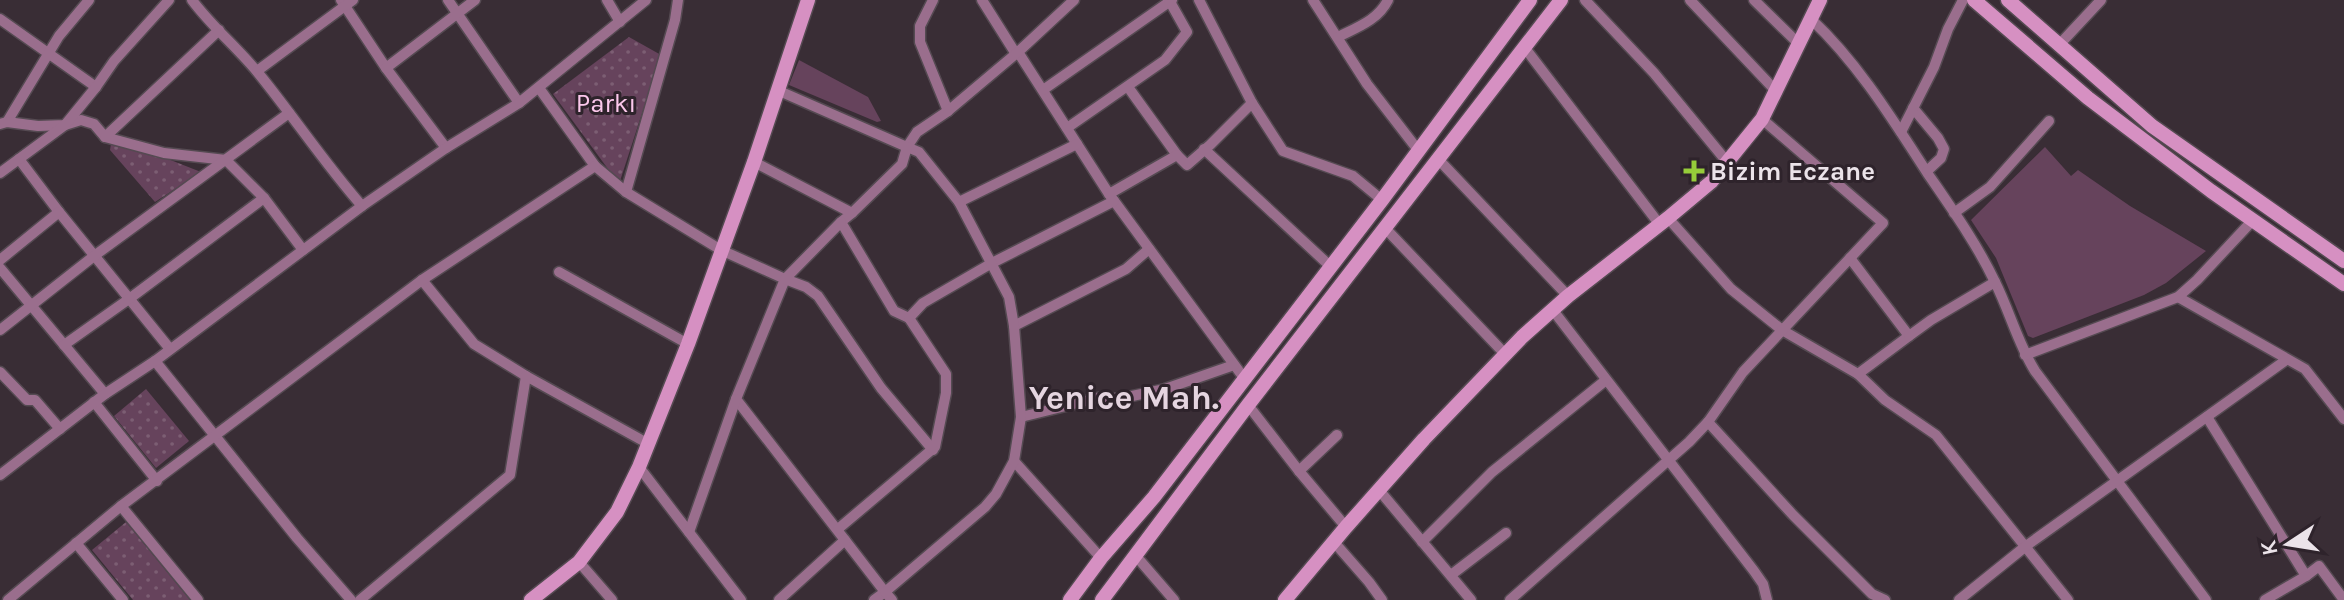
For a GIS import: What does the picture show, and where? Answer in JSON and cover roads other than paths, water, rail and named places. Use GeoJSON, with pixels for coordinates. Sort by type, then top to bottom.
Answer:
{"type":"FeatureCollection","features":[{"type":"Feature","properties":{"kind":"main road"},"geometry":{"type":"LineString","coordinates":[[531,600],[579,562],[617,512],[639,467],[688,344],[754,162],[808,0]]}},
{"type":"Feature","properties":{"kind":"main road"},"geometry":{"type":"LineString","coordinates":[[1070,600],[1101,558],[1154,497],[1382,200],[1530,0]]}},
{"type":"Feature","properties":{"kind":"main road"},"geometry":{"type":"LineString","coordinates":[[1102,600],[1248,405],[1561,0]]}},
{"type":"Feature","properties":{"kind":"main road"},"geometry":{"type":"LineString","coordinates":[[1285,600],[1424,439],[1505,354],[1552,309],[1664,222],[1711,182],[1728,163],[1762,119],[1820,0]]}},
{"type":"Feature","properties":{"kind":"main road"},"geometry":{"type":"LineString","coordinates":[[1974,0],[2088,98],[2344,284]]}},
{"type":"Feature","properties":{"kind":"main road"},"geometry":{"type":"LineString","coordinates":[[2008,0],[2152,126],[2344,261]]}},
{"type":"Feature","properties":{"kind":"street"},"geometry":{"type":"LineString","coordinates":[[89,0],[59,36],[3,123],[65,125],[81,120],[94,124],[105,137],[164,153],[226,160],[264,198],[303,250]]}},
{"type":"Feature","properties":{"kind":"street"},"geometry":{"type":"LineString","coordinates":[[0,173],[65,125],[114,61],[169,0]]}},
{"type":"Feature","properties":{"kind":"street"},"geometry":{"type":"LineString","coordinates":[[192,0],[257,71],[330,169],[362,206]]}},
{"type":"Feature","properties":{"kind":"street"},"geometry":{"type":"LineString","coordinates":[[448,0],[519,103]]}},
{"type":"Feature","properties":{"kind":"street"},"geometry":{"type":"LineString","coordinates":[[386,68],[475,0]]}},
{"type":"Feature","properties":{"kind":"street"},"geometry":{"type":"LineString","coordinates":[[607,0],[620,22]]}},
{"type":"Feature","properties":{"kind":"street"},"geometry":{"type":"LineString","coordinates":[[1,472],[362,206],[446,148],[519,103],[646,0]]}},
{"type":"Feature","properties":{"kind":"street"},"geometry":{"type":"LineString","coordinates":[[626,192],[678,0]]}},
{"type":"Feature","properties":{"kind":"street"},"geometry":{"type":"LineString","coordinates":[[933,0],[920,26],[920,42],[948,111]]}},
{"type":"Feature","properties":{"kind":"street"},"geometry":{"type":"LineString","coordinates":[[982,0],[1112,198],[1244,378]]}},
{"type":"Feature","properties":{"kind":"street"},"geometry":{"type":"LineString","coordinates":[[689,532],[736,399],[785,279],[902,164],[907,147],[917,132],[948,111],[1017,53],[1074,0]]}},
{"type":"Feature","properties":{"kind":"street"},"geometry":{"type":"LineString","coordinates":[[1043,90],[1170,0],[1187,32],[1165,60],[1067,128]]}},
{"type":"Feature","properties":{"kind":"street"},"geometry":{"type":"LineString","coordinates":[[1199,0],[1252,103],[1283,151],[1353,176],[1382,200]]}},
{"type":"Feature","properties":{"kind":"street"},"geometry":{"type":"LineString","coordinates":[[1313,0],[1367,84],[1418,150]]}},
{"type":"Feature","properties":{"kind":"street"},"geometry":{"type":"LineString","coordinates":[[1338,37],[1369,21],[1382,11],[1388,0]]}},
{"type":"Feature","properties":{"kind":"street"},"geometry":{"type":"LineString","coordinates":[[1585,0],[1654,73],[1728,163]]}},
{"type":"Feature","properties":{"kind":"street"},"geometry":{"type":"LineString","coordinates":[[1690,0],[1777,92]]}},
{"type":"Feature","properties":{"kind":"street"},"geometry":{"type":"LineString","coordinates":[[1754,0],[1799,44]]}},
{"type":"Feature","properties":{"kind":"street"},"geometry":{"type":"LineString","coordinates":[[1901,132],[1963,0]]}},
{"type":"Feature","properties":{"kind":"street"},"geometry":{"type":"LineString","coordinates":[[2059,45],[2101,0]]}},
{"type":"Feature","properties":{"kind":"street"},"geometry":{"type":"LineString","coordinates":[[257,71],[347,2],[386,68],[446,148]]}},
{"type":"Feature","properties":{"kind":"street"},"geometry":{"type":"LineString","coordinates":[[0,19],[96,87]]}},
{"type":"Feature","properties":{"kind":"street"},"geometry":{"type":"LineString","coordinates":[[1811,19],[1859,74],[1954,213],[1995,282],[2025,355],[2035,371],[2206,600]]}},
{"type":"Feature","properties":{"kind":"street"},"geometry":{"type":"LineString","coordinates":[[105,137],[219,30]]}},
{"type":"Feature","properties":{"kind":"street"},"geometry":{"type":"LineString","coordinates":[[1525,48],[1664,222],[1731,289],[1782,330],[1858,374],[1885,400],[1936,435],[2068,600]]}},
{"type":"Feature","properties":{"kind":"street"},"geometry":{"type":"LineString","coordinates":[[1128,87],[1187,165],[1252,103]]}},
{"type":"Feature","properties":{"kind":"street"},"geometry":{"type":"LineString","coordinates":[[539,88],[595,166],[626,192],[721,250],[806,287],[818,296],[881,388],[933,450]]}},
{"type":"Feature","properties":{"kind":"street"},"geometry":{"type":"LineString","coordinates":[[777,90],[919,152],[959,202],[1009,297],[1021,417],[1014,461],[985,507],[888,596],[874,600]]}},
{"type":"Feature","properties":{"kind":"street"},"geometry":{"type":"LineString","coordinates":[[1913,108],[1944,149],[1941,158],[1927,171]]}},
{"type":"Feature","properties":{"kind":"street"},"geometry":{"type":"LineString","coordinates":[[0,330],[94,256],[289,113]]}},
{"type":"Feature","properties":{"kind":"street"},"geometry":{"type":"LineString","coordinates":[[1510,600],[1708,422],[1743,372],[1883,223],[1762,119]]}},
{"type":"Feature","properties":{"kind":"street"},"geometry":{"type":"LineString","coordinates":[[1954,213],[1990,187],[2049,121]]}},
{"type":"Feature","properties":{"kind":"street"},"geometry":{"type":"LineString","coordinates":[[959,202],[1077,144]]}},
{"type":"Feature","properties":{"kind":"street"},"geometry":{"type":"LineString","coordinates":[[1204,149],[1330,266]]}},
{"type":"Feature","properties":{"kind":"street"},"geometry":{"type":"LineString","coordinates":[[909,318],[923,303],[1112,198],[1177,155]]}},
{"type":"Feature","properties":{"kind":"street"},"geometry":{"type":"LineString","coordinates":[[19,159],[170,349]]}},
{"type":"Feature","properties":{"kind":"street"},"geometry":{"type":"LineString","coordinates":[[1439,160],[1568,296]]}},
{"type":"Feature","properties":{"kind":"street"},"geometry":{"type":"LineString","coordinates":[[754,162],[852,213]]}},
{"type":"Feature","properties":{"kind":"street"},"geometry":{"type":"LineString","coordinates":[[8,600],[121,506],[422,280],[595,166]]}},
{"type":"Feature","properties":{"kind":"street"},"geometry":{"type":"LineString","coordinates":[[64,345],[264,198]]}},
{"type":"Feature","properties":{"kind":"street"},"geometry":{"type":"LineString","coordinates":[[0,260],[59,212]]}},
{"type":"Feature","properties":{"kind":"street"},"geometry":{"type":"LineString","coordinates":[[2025,355],[2178,297],[2253,220]]}},
{"type":"Feature","properties":{"kind":"street"},"geometry":{"type":"LineString","coordinates":[[838,529],[933,450],[946,393],[946,374],[909,318],[894,311],[841,222]]}},
{"type":"Feature","properties":{"kind":"street"},"geometry":{"type":"LineString","coordinates":[[1386,229],[1505,354]]}},
{"type":"Feature","properties":{"kind":"street"},"geometry":{"type":"LineString","coordinates":[[1014,326],[1126,269],[1149,249]]}},
{"type":"Feature","properties":{"kind":"street"},"geometry":{"type":"LineString","coordinates":[[1850,258],[1909,336]]}},
{"type":"Feature","properties":{"kind":"street"},"geometry":{"type":"LineString","coordinates":[[0,268],[105,394]]}},
{"type":"Feature","properties":{"kind":"street"},"geometry":{"type":"LineString","coordinates":[[559,272],[688,344]]}},
{"type":"Feature","properties":{"kind":"street"},"geometry":{"type":"LineString","coordinates":[[422,280],[474,344],[647,443]]}},
{"type":"Feature","properties":{"kind":"street"},"geometry":{"type":"LineString","coordinates":[[1858,374],[1931,320],[1995,282]]}},
{"type":"Feature","properties":{"kind":"street"},"geometry":{"type":"LineString","coordinates":[[2178,297],[2305,369],[2344,419]]}},
{"type":"Feature","properties":{"kind":"street"},"geometry":{"type":"LineString","coordinates":[[1552,309],[1763,584],[1767,600]]}},
{"type":"Feature","properties":{"kind":"street"},"geometry":{"type":"LineString","coordinates":[[1959,600],[2026,546],[2286,360]]}},
{"type":"Feature","properties":{"kind":"street"},"geometry":{"type":"LineString","coordinates":[[155,361],[297,538],[351,600]]}},
{"type":"Feature","properties":{"kind":"street"},"geometry":{"type":"LineString","coordinates":[[1021,417],[1102,397],[1118,399],[1165,389],[1234,365]]}},
{"type":"Feature","properties":{"kind":"street"},"geometry":{"type":"LineString","coordinates":[[0,372],[27,400],[35,400],[60,429]]}},
{"type":"Feature","properties":{"kind":"street"},"geometry":{"type":"LineString","coordinates":[[360,600],[510,475],[526,376]]}},
{"type":"Feature","properties":{"kind":"street"},"geometry":{"type":"LineString","coordinates":[[1422,542],[1492,472],[1606,380]]}},
{"type":"Feature","properties":{"kind":"street"},"geometry":{"type":"LineString","coordinates":[[736,399],[888,596]]}},
{"type":"Feature","properties":{"kind":"street"},"geometry":{"type":"LineString","coordinates":[[94,402],[157,481]]}},
{"type":"Feature","properties":{"kind":"street"},"geometry":{"type":"LineString","coordinates":[[1248,405],[1346,527]]}},
{"type":"Feature","properties":{"kind":"street"},"geometry":{"type":"LineString","coordinates":[[2207,417],[2306,576]]}},
{"type":"Feature","properties":{"kind":"street"},"geometry":{"type":"LineString","coordinates":[[1708,422],[1805,527],[1872,594],[1885,600]]}},
{"type":"Feature","properties":{"kind":"street"},"geometry":{"type":"LineString","coordinates":[[1299,471],[1337,435]]}},
{"type":"Feature","properties":{"kind":"street"},"geometry":{"type":"LineString","coordinates":[[1014,461],[1101,558]]}},
{"type":"Feature","properties":{"kind":"street"},"geometry":{"type":"LineString","coordinates":[[639,467],[741,600]]}},
{"type":"Feature","properties":{"kind":"street"},"geometry":{"type":"LineString","coordinates":[[1379,490],[1471,600]]}},
{"type":"Feature","properties":{"kind":"street"},"geometry":{"type":"LineString","coordinates":[[121,506],[198,600]]}},
{"type":"Feature","properties":{"kind":"street"},"geometry":{"type":"LineString","coordinates":[[1451,575],[1506,533]]}},
{"type":"Feature","properties":{"kind":"street"},"geometry":{"type":"LineString","coordinates":[[779,600],[845,540]]}},
{"type":"Feature","properties":{"kind":"street"},"geometry":{"type":"LineString","coordinates":[[1334,542],[1382,600]]}},
{"type":"Feature","properties":{"kind":"street"},"geometry":{"type":"LineString","coordinates":[[76,543],[123,600]]}},
{"type":"Feature","properties":{"kind":"street"},"geometry":{"type":"LineString","coordinates":[[1136,556],[1174,600]]}},
{"type":"Feature","properties":{"kind":"street"},"geometry":{"type":"LineString","coordinates":[[579,562],[612,600]]}},
{"type":"Feature","properties":{"kind":"street"},"geometry":{"type":"LineString","coordinates":[[2265,600],[2319,566],[2344,600]]}},
{"type":"Feature","properties":{"kind":"place","name":"Bizim Eczane"},"geometry":{"type":"Point","coordinates":[1694,171]}},
{"type":"Feature","properties":{"kind":"district","name":"Yenice Mah."},"geometry":{"type":"Point","coordinates":[1124,397]}},
{"type":"Feature","properties":{"kind":"park label","name":"Parkı"},"geometry":{"type":"Point","coordinates":[606,103]}}]}
